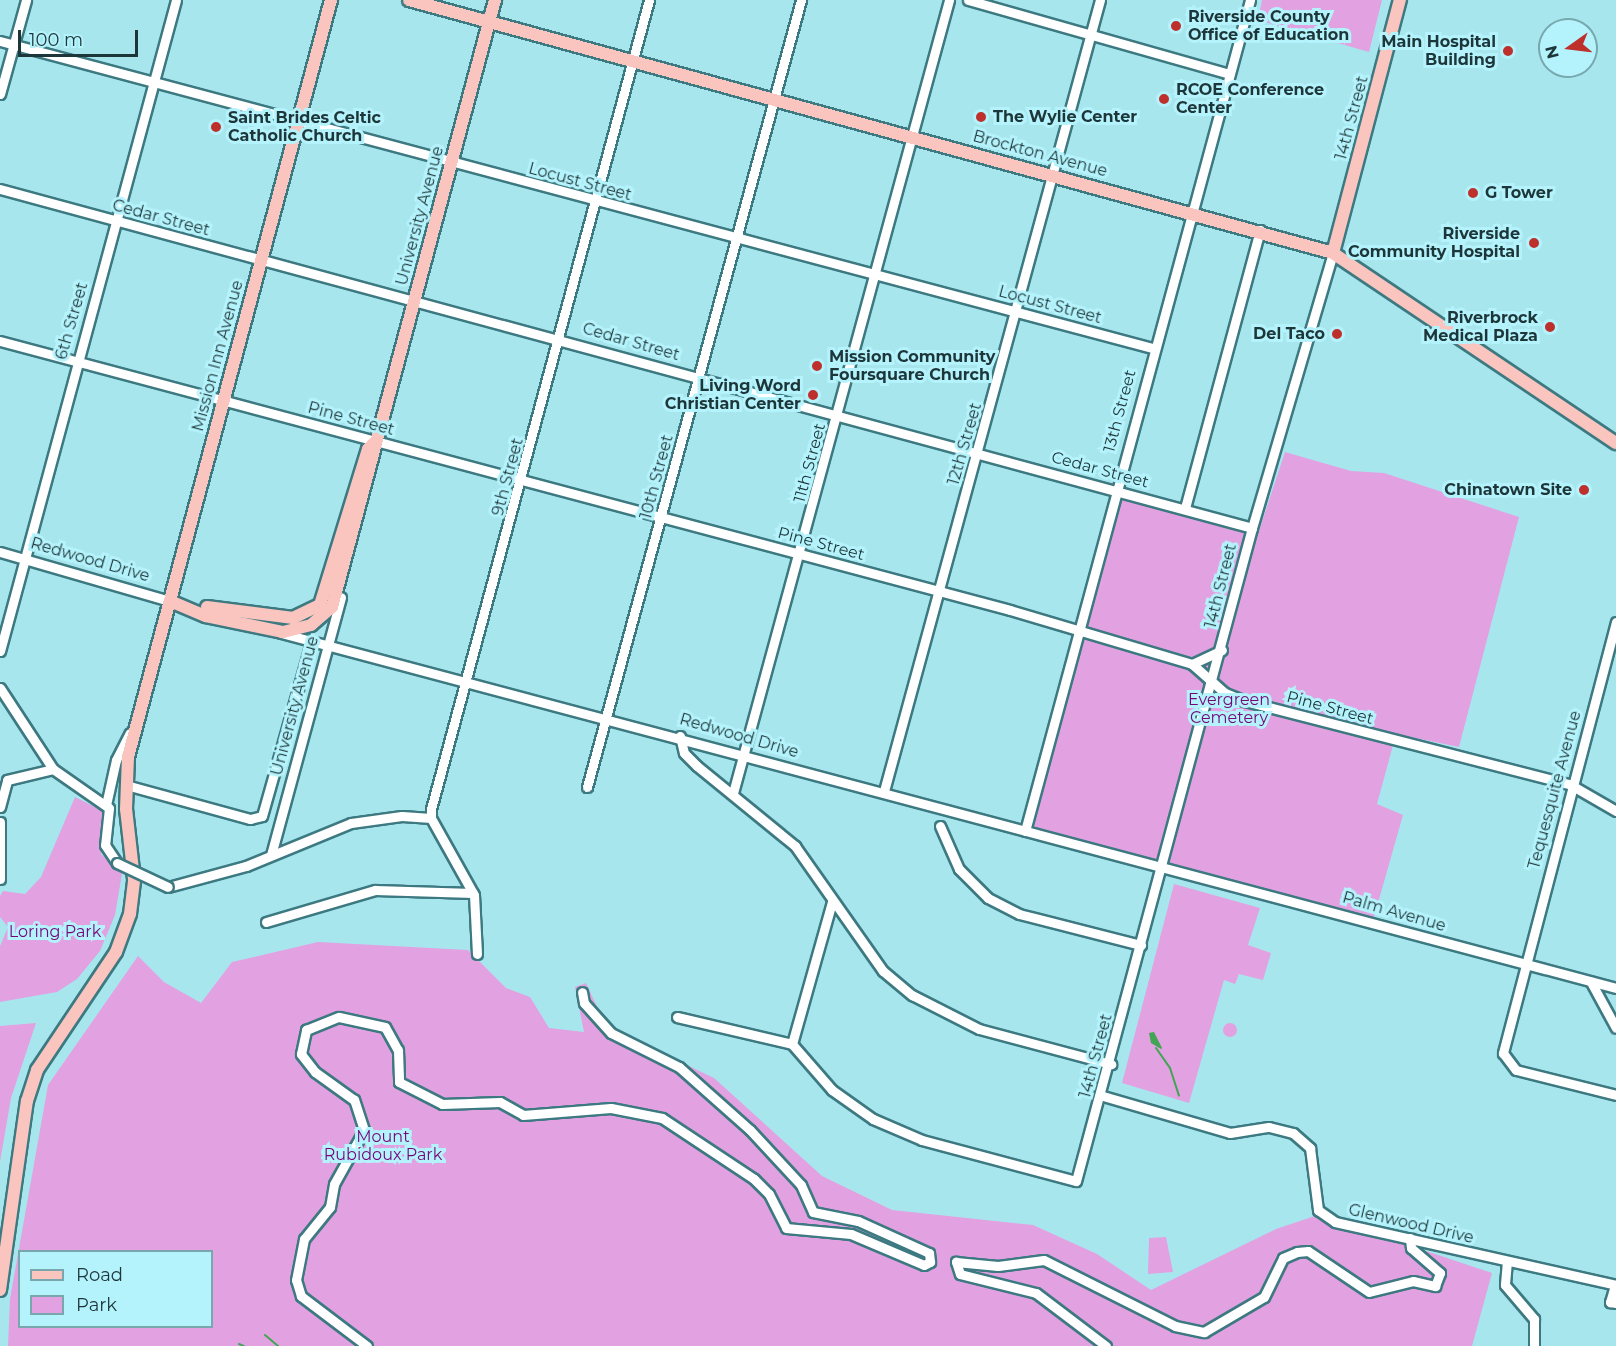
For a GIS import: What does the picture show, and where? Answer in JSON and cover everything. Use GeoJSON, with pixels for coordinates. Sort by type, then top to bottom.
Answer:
{"type":"FeatureCollection","features":[{"type":"Feature","properties":{"kind":"main road","name":"Mission Inn Avenue"},"geometry":{"type":"LineString","coordinates":[[0,1290],[27,1101],[37,1070],[116,952],[130,914],[134,879],[126,785],[137,720],[331,0]]}},
{"type":"Feature","properties":{"kind":"main road","name":"Brockton Avenue"},"geometry":{"type":"LineString","coordinates":[[409,0],[490,21],[632,63],[1260,230],[1333,253],[1616,443]]}},
{"type":"Feature","properties":{"kind":"main road","name":"University Avenue"},"geometry":{"type":"LineString","coordinates":[[306,638],[332,607],[346,564],[376,441],[495,0]]}},
{"type":"Feature","properties":{"kind":"main road","name":"14th Street"},"geometry":{"type":"LineString","coordinates":[[1333,253],[1400,0]]}},
{"type":"Feature","properties":{"kind":"main road","name":"University Avenue"},"geometry":{"type":"LineString","coordinates":[[307,615],[327,594],[368,449],[376,441]]}},
{"type":"Feature","properties":{"kind":"main road","name":"Redwood Drive"},"geometry":{"type":"LineString","coordinates":[[170,601],[258,615],[307,615]]}},
{"type":"Feature","properties":{"kind":"main road","name":"Redwood Drive"},"geometry":{"type":"LineString","coordinates":[[170,601],[182,609],[306,638]]}},
{"type":"Feature","properties":{"kind":"street"},"geometry":{"type":"LineString","coordinates":[[0,94],[26,0]]}},
{"type":"Feature","properties":{"kind":"street","name":"6th Street"},"geometry":{"type":"LineString","coordinates":[[0,651],[76,362],[176,0]]}},
{"type":"Feature","properties":{"kind":"street","name":"9th Street"},"geometry":{"type":"LineString","coordinates":[[431,818],[561,338],[649,0]]}},
{"type":"Feature","properties":{"kind":"street","name":"10th Street"},"geometry":{"type":"LineString","coordinates":[[587,787],[801,0]]}},
{"type":"Feature","properties":{"kind":"street","name":"11th Street"},"geometry":{"type":"LineString","coordinates":[[733,793],[746,756],[878,274],[950,0]]}},
{"type":"Feature","properties":{"kind":"street"},"geometry":{"type":"LineString","coordinates":[[968,0],[1230,74]]}},
{"type":"Feature","properties":{"kind":"street","name":"12th Street"},"geometry":{"type":"LineString","coordinates":[[884,791],[1018,312],[1100,0]]}},
{"type":"Feature","properties":{"kind":"street","name":"13th Street"},"geometry":{"type":"LineString","coordinates":[[1024,831],[1152,348],[1194,212],[1250,0]]}},
{"type":"Feature","properties":{"kind":"street","name":"Locust Street"},"geometry":{"type":"LineString","coordinates":[[0,42],[597,202],[738,236],[1152,348]]}},
{"type":"Feature","properties":{"kind":"street","name":"Cedar Street"},"geometry":{"type":"LineString","coordinates":[[0,189],[414,303],[561,338],[837,417],[1114,489],[1252,528]]}},
{"type":"Feature","properties":{"kind":"street"},"geometry":{"type":"LineString","coordinates":[[1185,508],[1260,230]]}},
{"type":"Feature","properties":{"kind":"street","name":"14th Street"},"geometry":{"type":"LineString","coordinates":[[792,1044],[832,1090],[873,1119],[922,1140],[1076,1181],[1111,1064],[1141,945],[1214,684],[1252,528],[1333,253]]}},
{"type":"Feature","properties":{"kind":"street","name":"Pine Street"},"geometry":{"type":"LineString","coordinates":[[0,341],[940,590],[1078,633],[1192,664],[1214,684],[1245,701],[1571,785],[1616,811]]}},
{"type":"Feature","properties":{"kind":"street","name":"Redwood Drive"},"geometry":{"type":"LineString","coordinates":[[0,552],[170,601]]}},
{"type":"Feature","properties":{"kind":"street","name":"University Avenue"},"geometry":{"type":"LineString","coordinates":[[271,855],[330,642],[346,564]]}},
{"type":"Feature","properties":{"kind":"street"},"geometry":{"type":"LineString","coordinates":[[306,638],[307,615]]}},
{"type":"Feature","properties":{"kind":"street","name":"Tequesquite Avenue"},"geometry":{"type":"LineString","coordinates":[[1616,622],[1571,785],[1503,1053],[1509,1064],[1544,1078],[1616,1095]]}},
{"type":"Feature","properties":{"kind":"street","name":"Redwood Drive"},"geometry":{"type":"LineString","coordinates":[[306,638],[330,642],[1163,868]]}},
{"type":"Feature","properties":{"kind":"street","name":"University Avenue"},"geometry":{"type":"LineString","coordinates":[[126,785],[250,819],[262,816],[306,638]]}},
{"type":"Feature","properties":{"kind":"street"},"geometry":{"type":"LineString","coordinates":[[1192,664],[1222,650]]}},
{"type":"Feature","properties":{"kind":"street"},"geometry":{"type":"LineString","coordinates":[[0,688],[53,769],[106,805]]}},
{"type":"Feature","properties":{"kind":"street","name":"Mission Inn Avenue"},"geometry":{"type":"LineString","coordinates":[[137,720],[116,760],[106,805],[111,816],[105,845],[117,863],[168,887],[271,855]]}},
{"type":"Feature","properties":{"kind":"street"},"geometry":{"type":"LineString","coordinates":[[680,736],[684,753],[795,846],[883,972],[942,1013],[979,1029],[1111,1064]]}},
{"type":"Feature","properties":{"kind":"street"},"geometry":{"type":"LineString","coordinates":[[0,807],[7,780],[53,769]]}},
{"type":"Feature","properties":{"kind":"street"},"geometry":{"type":"LineString","coordinates":[[271,855],[351,823],[402,816],[431,818],[473,893],[477,954]]}},
{"type":"Feature","properties":{"kind":"street"},"geometry":{"type":"LineString","coordinates":[[0,822],[0,879]]}},
{"type":"Feature","properties":{"kind":"street"},"geometry":{"type":"LineString","coordinates":[[940,826],[959,869],[988,898],[1019,914],[1141,945]]}},
{"type":"Feature","properties":{"kind":"street","name":"Palm Avenue"},"geometry":{"type":"LineString","coordinates":[[1163,868],[1373,920],[1524,967],[1616,988]]}},
{"type":"Feature","properties":{"kind":"street"},"geometry":{"type":"LineString","coordinates":[[266,922],[375,890],[473,893]]}},
{"type":"Feature","properties":{"kind":"street"},"geometry":{"type":"LineString","coordinates":[[676,1017],[792,1044],[832,902]]}},
{"type":"Feature","properties":{"kind":"street"},"geometry":{"type":"LineString","coordinates":[[1591,982],[1616,1028]]}},
{"type":"Feature","properties":{"kind":"street"},"geometry":{"type":"LineString","coordinates":[[368,1346],[301,1296],[296,1280],[304,1239],[330,1207],[334,1184],[364,1130],[354,1100],[315,1072],[301,1054],[306,1030],[339,1017],[385,1027],[398,1050],[399,1082],[442,1104],[500,1102],[523,1115],[611,1108],[662,1118],[754,1179],[769,1194],[786,1228],[851,1234],[924,1265],[930,1262],[929,1253],[858,1221],[813,1212],[801,1185],[750,1130],[679,1067],[611,1033],[584,1004],[582,992]]}},
{"type":"Feature","properties":{"kind":"street","name":"Glenwood Drive"},"geometry":{"type":"LineString","coordinates":[[1102,1096],[1230,1133],[1269,1127],[1293,1133],[1310,1148],[1318,1210],[1335,1221],[1615,1285]]}},
{"type":"Feature","properties":{"kind":"street"},"geometry":{"type":"LineString","coordinates":[[1106,1346],[1036,1293],[960,1274],[956,1262],[998,1266],[1044,1260],[1175,1326],[1204,1332],[1264,1297],[1283,1258],[1297,1252],[1308,1251],[1369,1292],[1413,1281],[1435,1286],[1440,1274],[1411,1248],[1410,1238]]}},
{"type":"Feature","properties":{"kind":"street"},"geometry":{"type":"LineString","coordinates":[[1508,1261],[1505,1286],[1534,1319],[1534,1346]]}},
{"type":"Feature","properties":{"kind":"street"},"geometry":{"type":"LineString","coordinates":[[1615,1285],[1610,1302],[1616,1303]]}},
{"type":"Feature","properties":{"kind":"green space"},"geometry":{"type":"Polygon","coordinates":[[[1262,0],[1382,0],[1369,52],[1258,20],[1262,0]]]}},
{"type":"Feature","properties":{"kind":"green space","name":"Evergreen Cemetery"},"geometry":{"type":"Polygon","coordinates":[[[1285,452],[1351,471],[1384,473],[1519,517],[1459,747],[1396,734],[1377,804],[1403,815],[1374,917],[1021,829],[1113,490],[1231,526],[1256,540],[1285,452]]]}},
{"type":"Feature","properties":{"kind":"green space","name":"Loring Park"},"geometry":{"type":"Polygon","coordinates":[[[75,797],[105,812],[101,854],[122,874],[115,915],[100,951],[77,979],[57,992],[0,1002],[0,946],[8,927],[0,917],[0,896],[3,891],[25,894],[41,877],[75,797]]]}},
{"type":"Feature","properties":{"kind":"green space"},"geometry":{"type":"Polygon","coordinates":[[[1174,884],[1260,908],[1248,945],[1271,953],[1263,980],[1239,974],[1235,984],[1224,980],[1189,1103],[1122,1083],[1174,884]]]}},
{"type":"Feature","properties":{"kind":"green space","name":"Mount Rubidoux Park"},"geometry":{"type":"Polygon","coordinates":[[[318,942],[468,950],[506,988],[530,997],[549,1028],[584,1032],[575,987],[586,983],[603,1020],[614,1030],[714,1078],[822,1176],[892,1210],[1033,1225],[1097,1254],[1151,1290],[1276,1229],[1318,1215],[1492,1273],[1472,1346],[8,1346],[10,1299],[18,1254],[18,1328],[213,1328],[213,1250],[19,1250],[48,1085],[138,956],[164,982],[201,1003],[232,962],[318,942]]]}},
{"type":"Feature","properties":{"kind":"green space"},"geometry":{"type":"Polygon","coordinates":[[[36,1023],[11,1098],[0,1162],[0,1026],[36,1023]]]}},
{"type":"Feature","properties":{"kind":"green space"},"geometry":{"type":"Polygon","coordinates":[[[1230,1023],[1235,1025],[1237,1030],[1235,1035],[1230,1037],[1225,1035],[1223,1030],[1225,1025],[1230,1023]]]}},
{"type":"Feature","properties":{"kind":"green space"},"geometry":{"type":"Polygon","coordinates":[[[1166,1237],[1173,1272],[1148,1274],[1149,1238],[1166,1237]]]}},
{"type":"Feature","properties":{"kind":"shaded area"},"geometry":{"type":"Polygon","coordinates":[[[1154,1032],[1161,1049],[1151,1043],[1149,1033],[1154,1032]]]}},
{"type":"Feature","properties":{"kind":"waterway"},"geometry":{"type":"LineString","coordinates":[[1156,1048],[1170,1068],[1179,1096]]}},
{"type":"Feature","properties":{"kind":"waterway"},"geometry":{"type":"LineString","coordinates":[[265,1335],[278,1346]]}},
{"type":"Feature","properties":{"kind":"waterway"},"geometry":{"type":"LineString","coordinates":[[239,1344],[244,1346]]}},
{"type":"Feature","properties":{"kind":"place","name":"Riverside County Office of Education"},"geometry":{"type":"Point","coordinates":[1176,26]}},
{"type":"Feature","properties":{"kind":"place","name":"Main Hospital Building"},"geometry":{"type":"Point","coordinates":[1508,51]}},
{"type":"Feature","properties":{"kind":"place","name":"RCOE Conference Center"},"geometry":{"type":"Point","coordinates":[1164,99]}},
{"type":"Feature","properties":{"kind":"place","name":"The Wylie Center"},"geometry":{"type":"Point","coordinates":[981,117]}},
{"type":"Feature","properties":{"kind":"place","name":"Saint Brides Celtic Catholic Church"},"geometry":{"type":"Point","coordinates":[216,127]}},
{"type":"Feature","properties":{"kind":"place","name":"G Tower"},"geometry":{"type":"Point","coordinates":[1473,193]}},
{"type":"Feature","properties":{"kind":"place","name":"Riverside Community Hospital"},"geometry":{"type":"Point","coordinates":[1534,243]}},
{"type":"Feature","properties":{"kind":"place","name":"Riverbrock Medical Plaza"},"geometry":{"type":"Point","coordinates":[1550,327]}},
{"type":"Feature","properties":{"kind":"place","name":"Del Taco"},"geometry":{"type":"Point","coordinates":[1337,334]}},
{"type":"Feature","properties":{"kind":"place","name":"Mission Community Foursquare Church"},"geometry":{"type":"Point","coordinates":[817,366]}},
{"type":"Feature","properties":{"kind":"place","name":"Living Word Christian Center"},"geometry":{"type":"Point","coordinates":[813,395]}},
{"type":"Feature","properties":{"kind":"place","name":"Chinatown Site"},"geometry":{"type":"Point","coordinates":[1584,490]}}]}
